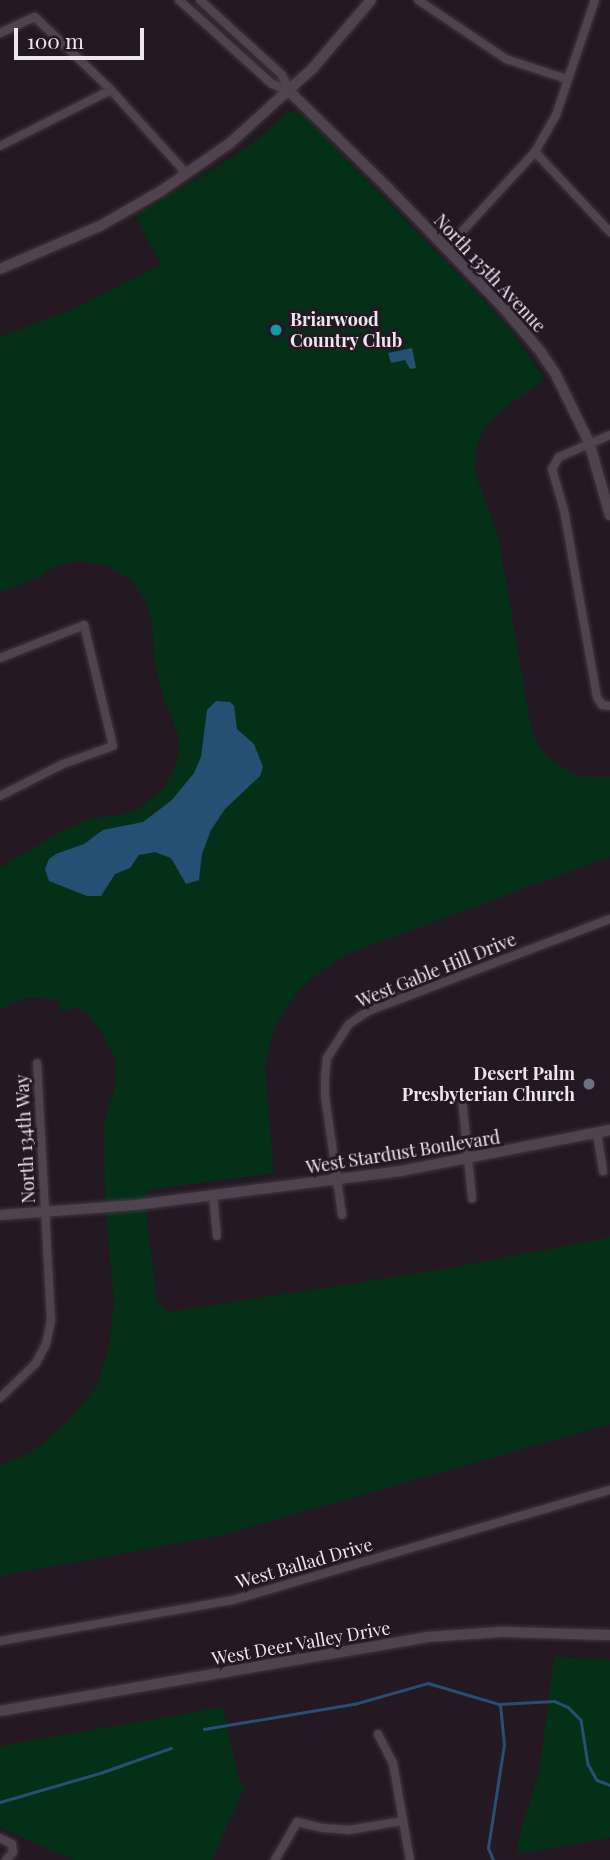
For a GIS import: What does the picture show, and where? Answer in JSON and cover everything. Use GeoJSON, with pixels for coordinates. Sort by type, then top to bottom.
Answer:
{"type":"FeatureCollection","features":[{"type":"Feature","properties":{"kind":"street","name":"North 135th Avenue"},"geometry":{"type":"LineString","coordinates":[[200,0],[282,75],[289,91],[503,307],[540,351],[555,373],[589,442],[610,515]]}},
{"type":"Feature","properties":{"kind":"street"},"geometry":{"type":"LineString","coordinates":[[0,269],[100,226],[230,143],[313,68],[371,0]]}},
{"type":"Feature","properties":{"kind":"street"},"geometry":{"type":"LineString","coordinates":[[418,0],[506,59],[567,79]]}},
{"type":"Feature","properties":{"kind":"street"},"geometry":{"type":"LineString","coordinates":[[446,249],[535,152],[555,115],[595,0]]}},
{"type":"Feature","properties":{"kind":"street","name":"North 135th Avenue"},"geometry":{"type":"LineString","coordinates":[[184,2],[272,84],[289,91]]}},
{"type":"Feature","properties":{"kind":"street"},"geometry":{"type":"LineString","coordinates":[[0,33],[34,17],[111,90],[186,173]]}},
{"type":"Feature","properties":{"kind":"street"},"geometry":{"type":"LineString","coordinates":[[0,146],[111,90]]}},
{"type":"Feature","properties":{"kind":"street"},"geometry":{"type":"LineString","coordinates":[[535,152],[610,232]]}},
{"type":"Feature","properties":{"kind":"street"},"geometry":{"type":"LineString","coordinates":[[610,435],[559,457],[552,468],[564,510],[597,697],[602,705],[610,706]]}},
{"type":"Feature","properties":{"kind":"street"},"geometry":{"type":"LineString","coordinates":[[0,658],[85,625],[113,746],[63,764],[0,796]]}},
{"type":"Feature","properties":{"kind":"street","name":"West Gable Hill Drive"},"geometry":{"type":"LineString","coordinates":[[337,1179],[325,1077],[327,1058],[349,1024],[368,1011],[610,919]]}},
{"type":"Feature","properties":{"kind":"street","name":"North 134th Way"},"geometry":{"type":"LineString","coordinates":[[0,1398],[26,1375],[46,1344],[52,1299],[37,1063]]}},
{"type":"Feature","properties":{"kind":"street"},"geometry":{"type":"LineString","coordinates":[[462,1099],[472,1199]]}},
{"type":"Feature","properties":{"kind":"street","name":"West Stardust Boulevard"},"geometry":{"type":"LineString","coordinates":[[0,1215],[45,1214],[337,1179],[468,1160],[610,1130]]}},
{"type":"Feature","properties":{"kind":"street"},"geometry":{"type":"LineString","coordinates":[[597,1133],[603,1172]]}},
{"type":"Feature","properties":{"kind":"street"},"geometry":{"type":"LineString","coordinates":[[337,1179],[342,1214]]}},
{"type":"Feature","properties":{"kind":"street"},"geometry":{"type":"LineString","coordinates":[[213,1194],[217,1236]]}},
{"type":"Feature","properties":{"kind":"street","name":"West Ballad Drive"},"geometry":{"type":"LineString","coordinates":[[0,1641],[233,1600],[609,1493]]}},
{"type":"Feature","properties":{"kind":"street","name":"West Deer Valley Drive"},"geometry":{"type":"LineString","coordinates":[[0,1711],[427,1637],[490,1632],[610,1635]]}},
{"type":"Feature","properties":{"kind":"street"},"geometry":{"type":"LineString","coordinates":[[378,1734],[393,1763],[410,1860]]}},
{"type":"Feature","properties":{"kind":"street"},"geometry":{"type":"LineString","coordinates":[[275,1860],[297,1822],[349,1830],[403,1821]]}},
{"type":"Feature","properties":{"kind":"street"},"geometry":{"type":"LineString","coordinates":[[0,1838],[12,1844],[12,1855],[6,1860]]}},
{"type":"Feature","properties":{"kind":"green space","name":"Briarwood Country Club"},"geometry":{"type":"Polygon","coordinates":[[[294,111],[302,114],[488,305],[514,334],[545,380],[505,407],[485,426],[476,449],[475,472],[499,540],[530,722],[538,746],[552,761],[578,777],[610,777],[610,857],[347,954],[309,980],[289,1003],[273,1031],[265,1066],[274,1173],[148,1190],[147,1217],[157,1303],[169,1312],[451,1268],[610,1237],[610,1424],[218,1536],[0,1576],[0,1465],[29,1454],[66,1423],[97,1386],[110,1343],[114,1301],[105,1199],[104,1122],[116,1083],[116,1060],[103,1034],[87,1013],[75,1007],[62,1012],[57,1000],[27,998],[0,1009],[0,868],[56,834],[93,818],[126,814],[141,807],[165,786],[174,771],[179,752],[178,734],[165,702],[154,659],[152,620],[145,599],[130,579],[106,565],[79,561],[55,566],[38,578],[0,592],[0,337],[76,308],[161,264],[135,216],[252,144],[287,113],[294,111]]]}},
{"type":"Feature","properties":{"kind":"green space"},"geometry":{"type":"Polygon","coordinates":[[[554,1657],[610,1660],[610,1838],[517,1854],[521,1829],[539,1774],[554,1657]]]}},
{"type":"Feature","properties":{"kind":"green space"},"geometry":{"type":"Polygon","coordinates":[[[223,1707],[240,1784],[246,1784],[212,1860],[75,1860],[0,1828],[0,1746],[223,1707]]]}},
{"type":"Feature","properties":{"kind":"water"},"geometry":{"type":"Polygon","coordinates":[[[412,348],[416,368],[410,369],[405,360],[391,363],[388,353],[412,348]]]}},
{"type":"Feature","properties":{"kind":"water"},"geometry":{"type":"Polygon","coordinates":[[[216,701],[230,702],[234,706],[237,729],[254,744],[263,767],[260,776],[225,809],[211,830],[202,854],[199,880],[186,884],[171,858],[155,852],[139,855],[130,868],[115,874],[101,896],[87,896],[49,881],[45,869],[49,859],[56,854],[84,844],[103,830],[143,822],[172,800],[194,773],[201,757],[207,710],[216,701]]]}},
{"type":"Feature","properties":{"kind":"waterway"},"geometry":{"type":"LineString","coordinates":[[204,1729],[354,1704],[428,1683],[499,1704],[554,1701],[568,1707],[581,1720],[588,1764],[597,1780],[610,1785]]}},
{"type":"Feature","properties":{"kind":"waterway"},"geometry":{"type":"LineString","coordinates":[[493,1860],[488,1848],[504,1745],[500,1705]]}},
{"type":"Feature","properties":{"kind":"waterway"},"geometry":{"type":"LineString","coordinates":[[0,1802],[100,1773],[171,1748]]}},
{"type":"Feature","properties":{"kind":"place","name":"Briarwood Country Club"},"geometry":{"type":"Point","coordinates":[276,330]}},
{"type":"Feature","properties":{"kind":"place","name":"Desert Palm Presbyterian Church"},"geometry":{"type":"Point","coordinates":[589,1084]}}]}
